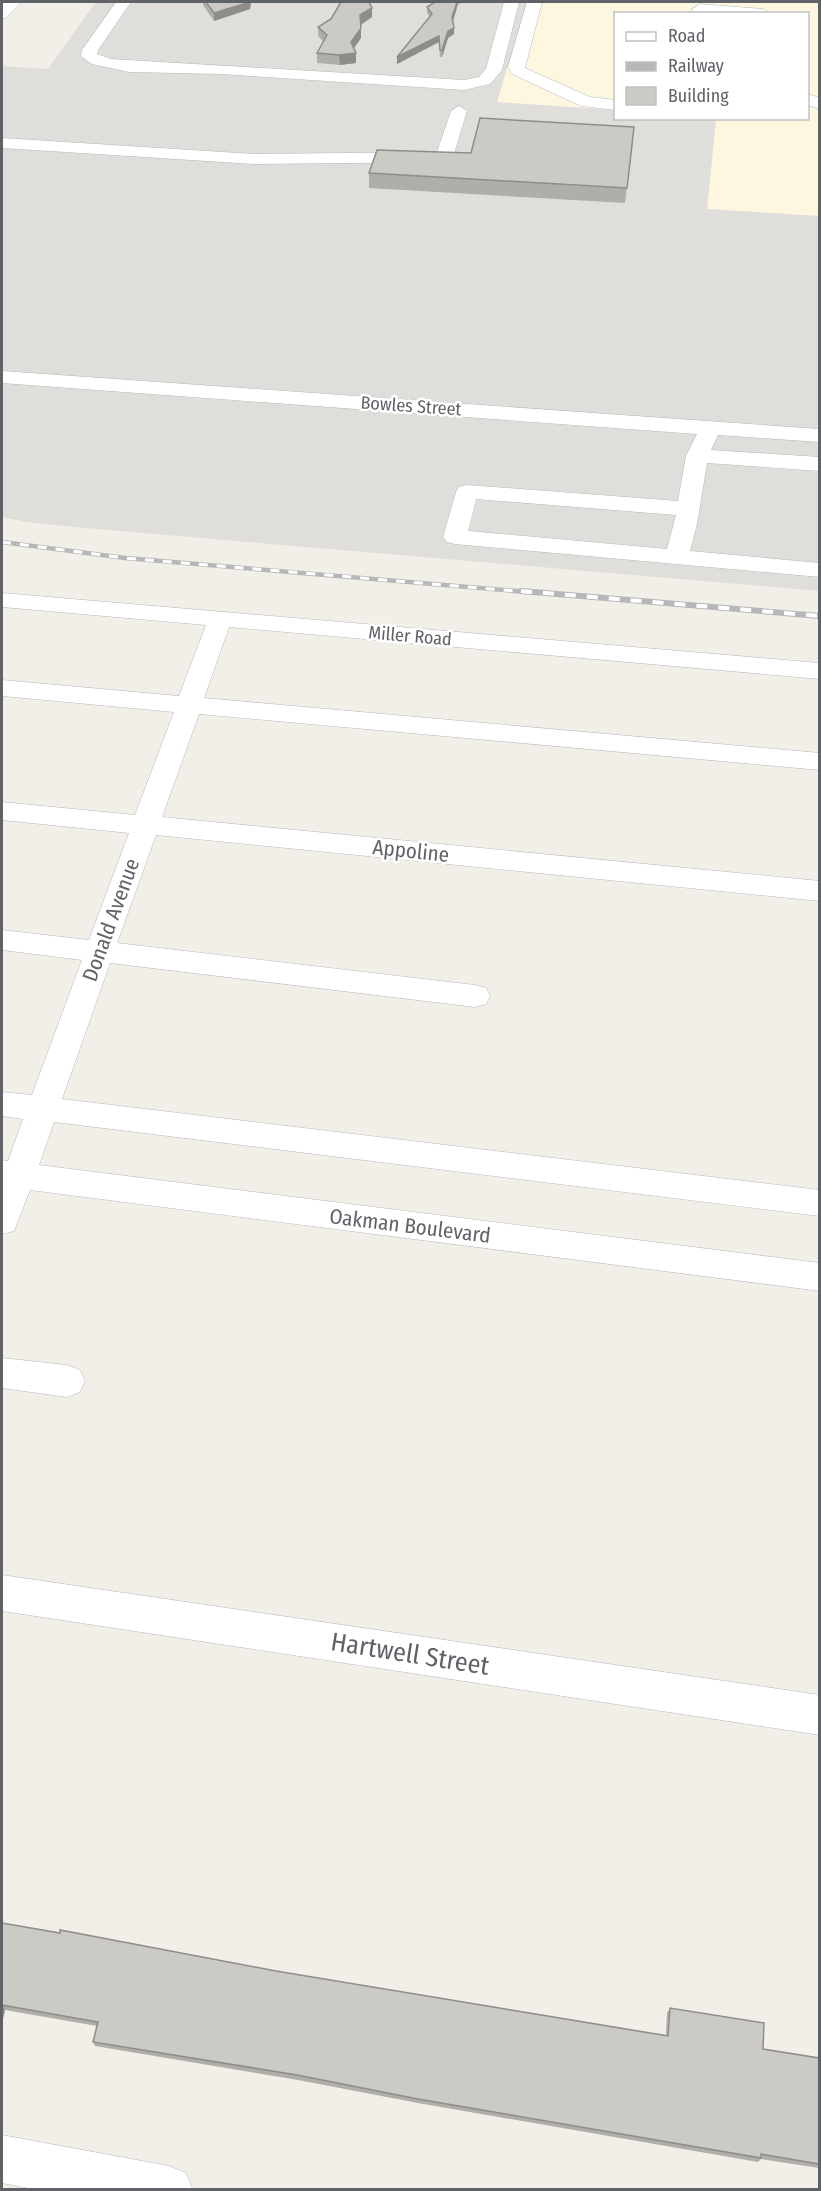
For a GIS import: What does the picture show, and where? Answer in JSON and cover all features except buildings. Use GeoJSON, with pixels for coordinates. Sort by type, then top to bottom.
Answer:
{"type":"FeatureCollection","features":[{"type":"Feature","properties":{"kind":"street"},"geometry":{"type":"LineString","coordinates":[[2,14],[13,2]]}},
{"type":"Feature","properties":{"kind":"street"},"geometry":{"type":"LineString","coordinates":[[123,2],[90,50],[89,56],[98,61],[143,67],[246,70],[270,74],[464,85],[484,81],[494,70],[511,2]]}},
{"type":"Feature","properties":{"kind":"street"},"geometry":{"type":"LineString","coordinates":[[534,2],[516,66],[518,71],[587,102],[614,105]]}},
{"type":"Feature","properties":{"kind":"street"},"geometry":{"type":"LineString","coordinates":[[698,8],[742,12]]}},
{"type":"Feature","properties":{"kind":"street"},"geometry":{"type":"LineString","coordinates":[[2,143],[254,159],[444,157],[459,111]]}},
{"type":"Feature","properties":{"kind":"street","name":"Bowles Street"},"geometry":{"type":"LineString","coordinates":[[2,377],[819,436]]}},
{"type":"Feature","properties":{"kind":"street"},"geometry":{"type":"LineString","coordinates":[[678,557],[698,456],[710,428]]}},
{"type":"Feature","properties":{"kind":"street"},"geometry":{"type":"LineString","coordinates":[[698,456],[819,464]]}},
{"type":"Feature","properties":{"kind":"street"},"geometry":{"type":"LineString","coordinates":[[688,509],[467,492],[455,537],[819,570]]}},
{"type":"Feature","properties":{"kind":"street","name":"Miller Road"},"geometry":{"type":"LineString","coordinates":[[2,600],[819,671]]}},
{"type":"Feature","properties":{"kind":"street","name":"Donald Avenue"},"geometry":{"type":"LineString","coordinates":[[2,1221],[9,1174],[42,1109],[220,619]]}},
{"type":"Feature","properties":{"kind":"street"},"geometry":{"type":"LineString","coordinates":[[2,688],[819,762]]}},
{"type":"Feature","properties":{"kind":"street","name":"Appoline"},"geometry":{"type":"LineString","coordinates":[[2,811],[819,891]]}},
{"type":"Feature","properties":{"kind":"street"},"geometry":{"type":"LineString","coordinates":[[2,940],[474,996]]}},
{"type":"Feature","properties":{"kind":"street"},"geometry":{"type":"LineString","coordinates":[[2,1104],[819,1203]]}},
{"type":"Feature","properties":{"kind":"street","name":"Oakman Boulevard"},"geometry":{"type":"LineString","coordinates":[[9,1174],[819,1277]]}},
{"type":"Feature","properties":{"kind":"street"},"geometry":{"type":"LineString","coordinates":[[2,1373],[67,1381]]}},
{"type":"Feature","properties":{"kind":"street","name":"Hartwell Street"},"geometry":{"type":"LineString","coordinates":[[2,1593],[819,1715]]}},
{"type":"Feature","properties":{"kind":"street"},"geometry":{"type":"LineString","coordinates":[[2,2159],[169,2190]]}},
{"type":"Feature","properties":{"kind":"shaded area"},"geometry":{"type":"Polygon","coordinates":[[[96,2],[526,2],[497,102],[614,110],[614,120],[716,120],[707,209],[819,216],[819,591],[74,527],[2,517],[2,66],[48,69],[96,2]]]}},
{"type":"Feature","properties":{"kind":"shaded area"},"geometry":{"type":"Polygon","coordinates":[[[526,2],[819,2],[819,216],[707,209],[716,120],[809,120],[809,12],[614,12],[614,110],[496,102],[526,2]]]}},
{"type":"Feature","properties":{"kind":"railway"},"geometry":{"type":"LineString","coordinates":[[2,542],[125,558],[539,593]]}},
{"type":"Feature","properties":{"kind":"railway"},"geometry":{"type":"LineString","coordinates":[[521,591],[820,616]]}}]}
